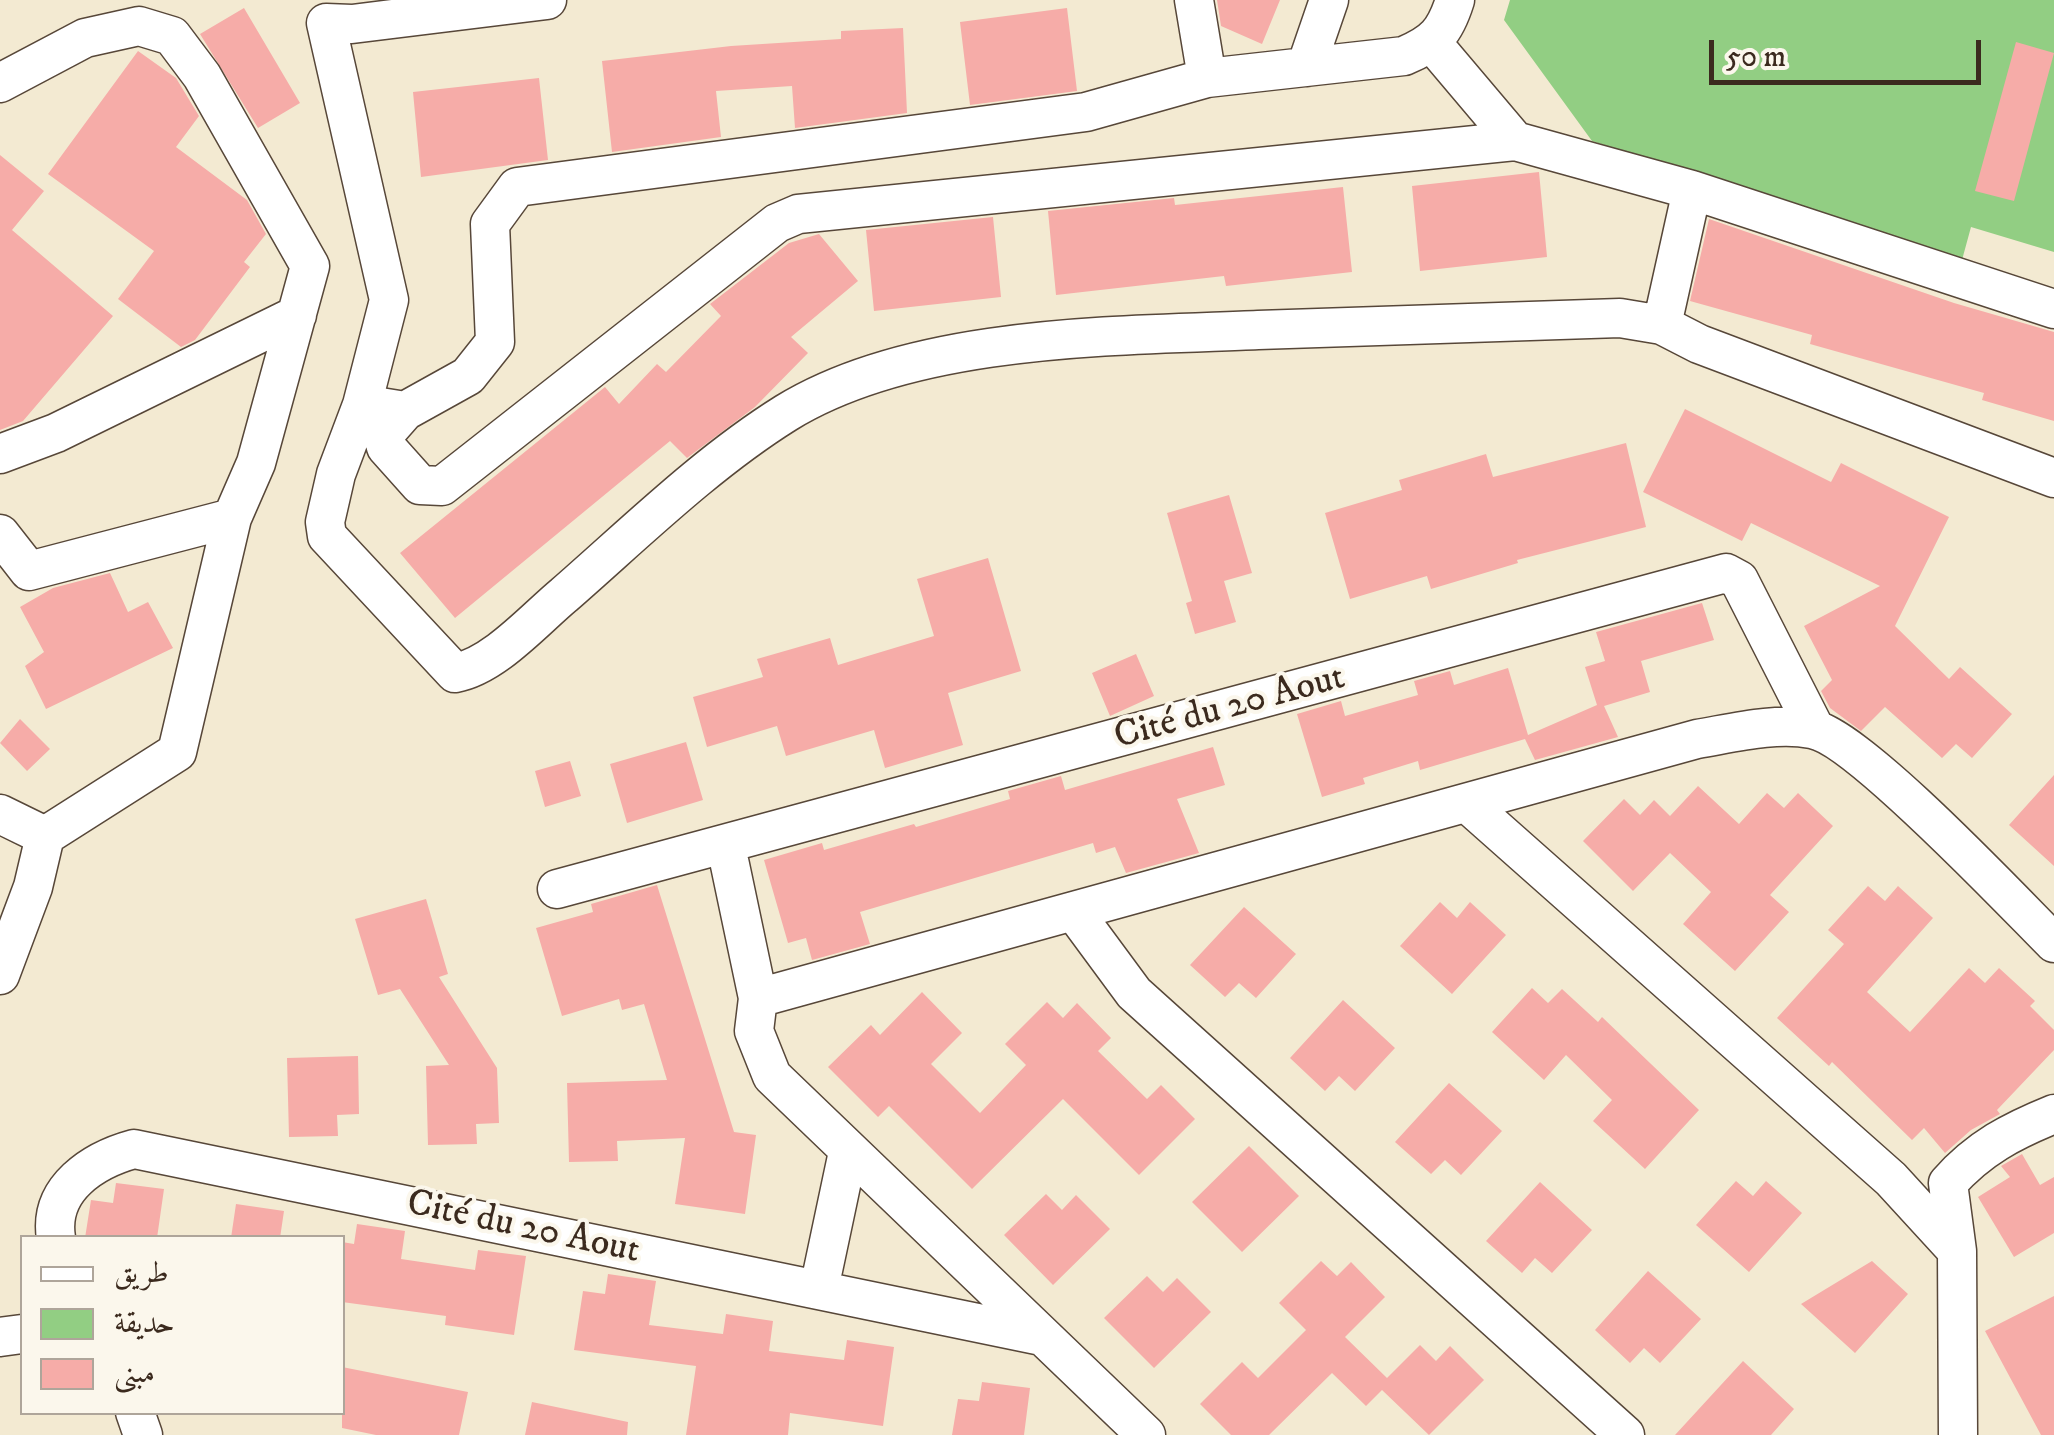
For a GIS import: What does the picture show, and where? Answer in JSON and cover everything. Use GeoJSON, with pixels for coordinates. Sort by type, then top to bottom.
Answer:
{"type":"FeatureCollection","features":[{"type":"Feature","properties":{"kind":"street"},"geometry":{"type":"LineString","coordinates":[[547,0],[352,24],[326,23],[388,300],[362,405],[336,474],[326,536],[454,673],[468,670],[513,638],[683,492],[786,414],[867,376],[915,361],[1049,343],[1170,334],[1620,318],[1662,325],[1699,344],[2054,478]]}},
{"type":"Feature","properties":{"kind":"street"},"geometry":{"type":"LineString","coordinates":[[1194,0],[1206,78]]}},
{"type":"Feature","properties":{"kind":"street"},"geometry":{"type":"LineString","coordinates":[[1306,66],[1329,0]]}},
{"type":"Feature","properties":{"kind":"street"},"geometry":{"type":"LineString","coordinates":[[1455,0],[1447,26],[1432,44],[1404,56],[1206,78],[1086,112],[517,187],[490,224],[495,342],[468,376],[405,410],[388,425],[383,436],[386,447],[420,485],[442,486],[777,223],[798,214],[1515,141],[1692,190],[2054,309]]}},
{"type":"Feature","properties":{"kind":"street"},"geometry":{"type":"LineString","coordinates":[[0,83],[86,38],[139,26],[172,36],[202,76],[310,266],[256,463],[232,518],[178,752],[45,836],[33,887],[0,975]]}},
{"type":"Feature","properties":{"kind":"street"},"geometry":{"type":"LineString","coordinates":[[1432,44],[1515,141]]}},
{"type":"Feature","properties":{"kind":"street"},"geometry":{"type":"LineString","coordinates":[[1662,325],[1692,190]]}},
{"type":"Feature","properties":{"kind":"street"},"geometry":{"type":"LineString","coordinates":[[0,454],[56,433],[298,315]]}},
{"type":"Feature","properties":{"kind":"street"},"geometry":{"type":"LineString","coordinates":[[362,405],[405,410]]}},
{"type":"Feature","properties":{"kind":"street"},"geometry":{"type":"LineString","coordinates":[[0,534],[29,571],[232,518]]}},
{"type":"Feature","properties":{"kind":"street","name":"Cité du 20 Aout"},"geometry":{"type":"LineString","coordinates":[[557,889],[1726,573],[1738,580],[1815,729],[1889,780],[2054,943]]}},
{"type":"Feature","properties":{"kind":"street"},"geometry":{"type":"LineString","coordinates":[[758,998],[1697,739],[1758,729],[1815,729]]}},
{"type":"Feature","properties":{"kind":"street"},"geometry":{"type":"LineString","coordinates":[[1469,805],[1891,1178],[1957,1252]]}},
{"type":"Feature","properties":{"kind":"street"},"geometry":{"type":"LineString","coordinates":[[0,814],[45,836]]}},
{"type":"Feature","properties":{"kind":"street"},"geometry":{"type":"LineString","coordinates":[[726,846],[758,998],[754,1031],[772,1076],[1146,1435]]}},
{"type":"Feature","properties":{"kind":"street"},"geometry":{"type":"LineString","coordinates":[[1075,913],[1134,993],[1625,1435]]}},
{"type":"Feature","properties":{"kind":"street"},"geometry":{"type":"LineString","coordinates":[[1958,1435],[1957,1252],[1948,1182],[1972,1156],[2010,1132],[2054,1114]]}},
{"type":"Feature","properties":{"kind":"street","name":"Cité du 20 Aout"},"geometry":{"type":"LineString","coordinates":[[55,1235],[54,1228],[68,1185],[102,1158],[134,1149],[1040,1336]]}},
{"type":"Feature","properties":{"kind":"street"},"geometry":{"type":"LineString","coordinates":[[818,1289],[848,1152]]}},
{"type":"Feature","properties":{"kind":"green space"},"geometry":{"type":"Polygon","coordinates":[[[1510,0],[2054,0],[2054,252],[1971,227],[1962,260],[1592,141],[1504,20],[1510,0]]]}},
{"type":"Feature","properties":{"kind":"building"},"geometry":{"type":"Polygon","coordinates":[[[1217,0],[1280,0],[1262,44],[1221,26],[1217,0]]]}},
{"type":"Feature","properties":{"kind":"building"},"geometry":{"type":"Polygon","coordinates":[[[244,8],[300,103],[258,128],[200,34],[244,8]]]}},
{"type":"Feature","properties":{"kind":"building"},"geometry":{"type":"Polygon","coordinates":[[[1067,8],[1077,91],[970,105],[960,22],[1067,8]]]}},
{"type":"Feature","properties":{"kind":"building"},"geometry":{"type":"Polygon","coordinates":[[[903,28],[907,113],[795,128],[792,86],[716,91],[721,137],[612,152],[602,61],[731,46],[841,39],[841,31],[903,28]]]}},
{"type":"Feature","properties":{"kind":"building"},"geometry":{"type":"Polygon","coordinates":[[[2016,42],[2054,53],[2014,201],[1975,191],[2016,42]]]}},
{"type":"Feature","properties":{"kind":"building"},"geometry":{"type":"Polygon","coordinates":[[[138,51],[176,78],[199,116],[176,147],[247,200],[266,234],[244,262],[250,267],[195,340],[181,347],[118,299],[154,251],[48,174],[138,51]]]}},
{"type":"Feature","properties":{"kind":"building"},"geometry":{"type":"Polygon","coordinates":[[[539,78],[548,160],[421,177],[413,92],[539,78]]]}},
{"type":"Feature","properties":{"kind":"building"},"geometry":{"type":"Polygon","coordinates":[[[0,155],[44,191],[12,230],[113,316],[23,421],[0,430],[0,155]]]}},
{"type":"Feature","properties":{"kind":"building"},"geometry":{"type":"Polygon","coordinates":[[[1539,172],[1547,257],[1420,271],[1412,186],[1539,172]]]}},
{"type":"Feature","properties":{"kind":"building"},"geometry":{"type":"Polygon","coordinates":[[[1343,187],[1352,272],[1226,286],[1224,276],[1056,295],[1048,211],[1174,198],[1175,205],[1343,187]]]}},
{"type":"Feature","properties":{"kind":"building"},"geometry":{"type":"Polygon","coordinates":[[[993,217],[1001,297],[874,311],[866,230],[993,217]]]}},
{"type":"Feature","properties":{"kind":"building"},"geometry":{"type":"Polygon","coordinates":[[[1709,219],[1954,303],[2054,332],[2054,421],[1982,400],[1984,393],[1810,344],[1812,335],[1690,301],[1709,219]]]}},
{"type":"Feature","properties":{"kind":"building"},"geometry":{"type":"Polygon","coordinates":[[[819,234],[858,281],[791,337],[808,353],[755,407],[687,458],[670,441],[455,618],[400,553],[605,387],[619,404],[657,364],[666,372],[721,316],[710,304],[789,243],[819,234]]]}},
{"type":"Feature","properties":{"kind":"building"},"geometry":{"type":"Polygon","coordinates":[[[1685,409],[1831,482],[1841,463],[1949,517],[1895,626],[1949,679],[1960,667],[2012,714],[1972,758],[1956,744],[1942,758],[1885,707],[1861,731],[1830,708],[1821,691],[1832,680],[1804,626],[1880,586],[1751,523],[1742,541],[1643,492],[1685,409]]]}},
{"type":"Feature","properties":{"kind":"building"},"geometry":{"type":"Polygon","coordinates":[[[1626,443],[1646,527],[1517,560],[1518,563],[1431,589],[1427,576],[1350,599],[1325,513],[1402,490],[1399,480],[1486,454],[1493,477],[1626,443]]]}},
{"type":"Feature","properties":{"kind":"building"},"geometry":{"type":"Polygon","coordinates":[[[1229,495],[1252,573],[1224,581],[1236,622],[1195,634],[1186,603],[1192,601],[1167,513],[1229,495]]]}},
{"type":"Feature","properties":{"kind":"building"},"geometry":{"type":"Polygon","coordinates":[[[988,558],[1021,671],[948,693],[963,745],[885,768],[874,730],[786,756],[777,726],[707,747],[693,697],[763,677],[757,659],[830,638],[838,665],[934,636],[917,579],[988,558]]]}},
{"type":"Feature","properties":{"kind":"building"},"geometry":{"type":"Polygon","coordinates":[[[110,573],[128,612],[148,602],[173,648],[46,709],[25,666],[44,652],[20,607],[53,588],[110,573]]]}},
{"type":"Feature","properties":{"kind":"building"},"geometry":{"type":"Polygon","coordinates":[[[1702,603],[1714,640],[1641,661],[1650,692],[1604,706],[1618,737],[1535,760],[1525,739],[1420,770],[1418,761],[1363,778],[1365,784],[1322,797],[1297,714],[1341,701],[1345,716],[1418,695],[1414,681],[1450,671],[1454,685],[1508,668],[1528,735],[1597,705],[1585,667],[1605,661],[1596,632],[1702,603]]]}},
{"type":"Feature","properties":{"kind":"building"},"geometry":{"type":"Polygon","coordinates":[[[1136,654],[1154,696],[1110,716],[1092,673],[1136,654]]]}},
{"type":"Feature","properties":{"kind":"building"},"geometry":{"type":"Polygon","coordinates":[[[20,719],[50,749],[27,771],[0,743],[20,719]]]}},
{"type":"Feature","properties":{"kind":"building"},"geometry":{"type":"Polygon","coordinates":[[[686,742],[703,800],[627,823],[610,764],[686,742]]]}},
{"type":"Feature","properties":{"kind":"building"},"geometry":{"type":"Polygon","coordinates":[[[1213,747],[1225,785],[1177,799],[1199,853],[1126,873],[1115,847],[1096,853],[1093,843],[860,912],[870,944],[812,960],[806,938],[788,943],[764,860],[822,843],[824,850],[914,824],[916,827],[1010,799],[1008,791],[1061,776],[1065,790],[1213,747]]]}},
{"type":"Feature","properties":{"kind":"building"},"geometry":{"type":"Polygon","coordinates":[[[570,761],[581,796],[545,807],[535,771],[570,761]]]}},
{"type":"Feature","properties":{"kind":"building"},"geometry":{"type":"Polygon","coordinates":[[[2054,775],[2054,866],[2009,825],[2054,775]]]}},
{"type":"Feature","properties":{"kind":"building"},"geometry":{"type":"Polygon","coordinates":[[[1698,786],[1739,824],[1767,793],[1784,808],[1798,793],[1833,826],[1770,895],[1789,912],[1735,971],[1683,924],[1711,892],[1670,853],[1633,891],[1583,841],[1624,799],[1640,815],[1654,800],[1670,816],[1698,786]]]}},
{"type":"Feature","properties":{"kind":"building"},"geometry":{"type":"Polygon","coordinates":[[[657,885],[734,1132],[756,1135],[745,1214],[675,1204],[685,1138],[617,1141],[618,1161],[569,1162],[567,1083],[667,1080],[644,1004],[622,1010],[619,999],[562,1016],[536,928],[593,912],[591,904],[657,885]]]}},
{"type":"Feature","properties":{"kind":"building"},"geometry":{"type":"Polygon","coordinates":[[[1868,886],[1885,901],[1898,886],[1933,918],[1867,992],[1910,1032],[1969,968],[1985,983],[1999,968],[2035,1001],[2030,1006],[2054,1030],[2054,1050],[1997,1110],[2000,1114],[1971,1130],[1945,1153],[1924,1128],[1912,1140],[1832,1062],[1829,1066],[1777,1018],[1844,944],[1828,930],[1868,886]]]}},
{"type":"Feature","properties":{"kind":"building"},"geometry":{"type":"Polygon","coordinates":[[[426,899],[448,974],[439,977],[497,1068],[499,1123],[476,1124],[477,1144],[428,1145],[426,1066],[449,1065],[400,989],[378,995],[355,919],[426,899]]]}},
{"type":"Feature","properties":{"kind":"building"},"geometry":{"type":"Polygon","coordinates":[[[1440,902],[1457,918],[1470,902],[1506,935],[1452,994],[1400,946],[1440,902]]]}},
{"type":"Feature","properties":{"kind":"building"},"geometry":{"type":"Polygon","coordinates":[[[1244,907],[1296,954],[1256,998],[1239,983],[1225,997],[1190,965],[1244,907]]]}},
{"type":"Feature","properties":{"kind":"building"},"geometry":{"type":"Polygon","coordinates":[[[1532,988],[1548,1003],[1562,989],[1598,1022],[1602,1017],[1699,1110],[1645,1169],[1593,1121],[1612,1100],[1566,1055],[1544,1080],[1492,1032],[1532,988]]]}},
{"type":"Feature","properties":{"kind":"building"},"geometry":{"type":"Polygon","coordinates":[[[922,992],[962,1033],[931,1064],[980,1113],[1026,1065],[1005,1044],[1047,1002],[1063,1018],[1077,1003],[1111,1038],[1098,1051],[1147,1099],[1161,1085],[1195,1119],[1139,1175],[1063,1099],[972,1189],[889,1106],[878,1117],[828,1067],[871,1025],[880,1035],[922,992]]]}},
{"type":"Feature","properties":{"kind":"building"},"geometry":{"type":"Polygon","coordinates":[[[1343,1000],[1395,1048],[1355,1091],[1339,1076],[1325,1091],[1290,1058],[1343,1000]]]}},
{"type":"Feature","properties":{"kind":"building"},"geometry":{"type":"Polygon","coordinates":[[[358,1056],[359,1114],[337,1115],[338,1136],[289,1137],[287,1058],[358,1056]]]}},
{"type":"Feature","properties":{"kind":"building"},"geometry":{"type":"Polygon","coordinates":[[[1449,1083],[1502,1131],[1461,1175],[1445,1160],[1431,1174],[1395,1142],[1449,1083]]]}},
{"type":"Feature","properties":{"kind":"building"},"geometry":{"type":"Polygon","coordinates":[[[1249,1146],[1299,1196],[1242,1252],[1192,1202],[1249,1146]]]}},
{"type":"Feature","properties":{"kind":"building"},"geometry":{"type":"Polygon","coordinates":[[[2022,1154],[2040,1185],[2054,1177],[2054,1233],[2014,1257],[1978,1197],[2010,1177],[2001,1166],[2022,1154]]]}},
{"type":"Feature","properties":{"kind":"building"},"geometry":{"type":"Polygon","coordinates":[[[1736,1181],[1753,1196],[1766,1181],[1802,1213],[1749,1272],[1696,1225],[1736,1181]]]}},
{"type":"Feature","properties":{"kind":"building"},"geometry":{"type":"Polygon","coordinates":[[[1540,1182],[1592,1230],[1552,1273],[1535,1258],[1522,1273],[1486,1241],[1540,1182]]]}},
{"type":"Feature","properties":{"kind":"building"},"geometry":{"type":"Polygon","coordinates":[[[116,1183],[164,1189],[157,1235],[85,1235],[91,1200],[113,1203],[116,1183]]]}},
{"type":"Feature","properties":{"kind":"building"},"geometry":{"type":"Polygon","coordinates":[[[1046,1194],[1062,1210],[1076,1195],[1110,1229],[1053,1285],[1004,1235],[1046,1194]]]}},
{"type":"Feature","properties":{"kind":"building"},"geometry":{"type":"Polygon","coordinates":[[[236,1204],[284,1211],[280,1235],[231,1235],[236,1204]]]}},
{"type":"Feature","properties":{"kind":"building"},"geometry":{"type":"Polygon","coordinates":[[[357,1224],[405,1231],[401,1259],[475,1270],[478,1250],[526,1256],[514,1335],[445,1325],[446,1316],[345,1302],[345,1242],[354,1244],[357,1224]]]}},
{"type":"Feature","properties":{"kind":"building"},"geometry":{"type":"Polygon","coordinates":[[[1321,1261],[1337,1276],[1351,1262],[1385,1297],[1345,1337],[1387,1378],[1420,1345],[1436,1361],[1450,1346],[1484,1380],[1429,1435],[1382,1390],[1366,1406],[1332,1373],[1269,1435],[1231,1435],[1200,1404],[1242,1362],[1258,1378],[1306,1330],[1279,1303],[1321,1261]]]}},
{"type":"Feature","properties":{"kind":"building"},"geometry":{"type":"Polygon","coordinates":[[[1872,1261],[1908,1294],[1855,1353],[1801,1304],[1872,1261]]]}},
{"type":"Feature","properties":{"kind":"building"},"geometry":{"type":"Polygon","coordinates":[[[1648,1271],[1701,1319],[1660,1363],[1644,1348],[1630,1363],[1595,1330],[1648,1271]]]}},
{"type":"Feature","properties":{"kind":"building"},"geometry":{"type":"Polygon","coordinates":[[[608,1274],[656,1281],[649,1325],[723,1334],[726,1314],[773,1321],[769,1351],[844,1360],[847,1340],[894,1347],[883,1426],[790,1413],[788,1435],[686,1435],[696,1366],[574,1350],[583,1291],[605,1294],[608,1274]]]}},
{"type":"Feature","properties":{"kind":"building"},"geometry":{"type":"Polygon","coordinates":[[[1147,1276],[1163,1292],[1177,1278],[1211,1312],[1154,1368],[1104,1318],[1147,1276]]]}},
{"type":"Feature","properties":{"kind":"building"},"geometry":{"type":"Polygon","coordinates":[[[2054,1296],[2054,1435],[2041,1435],[1985,1331],[2054,1296]]]}},
{"type":"Feature","properties":{"kind":"building"},"geometry":{"type":"Polygon","coordinates":[[[1743,1361],[1794,1409],[1771,1435],[1675,1435],[1743,1361]]]}},
{"type":"Feature","properties":{"kind":"building"},"geometry":{"type":"Polygon","coordinates":[[[345,1368],[468,1392],[459,1435],[376,1435],[342,1428],[345,1368]]]}},
{"type":"Feature","properties":{"kind":"building"},"geometry":{"type":"Polygon","coordinates":[[[982,1382],[1030,1388],[1024,1435],[952,1435],[958,1399],[979,1401],[982,1382]]]}},
{"type":"Feature","properties":{"kind":"building"},"geometry":{"type":"Polygon","coordinates":[[[532,1402],[628,1422],[627,1435],[525,1435],[532,1402]]]}}]}
